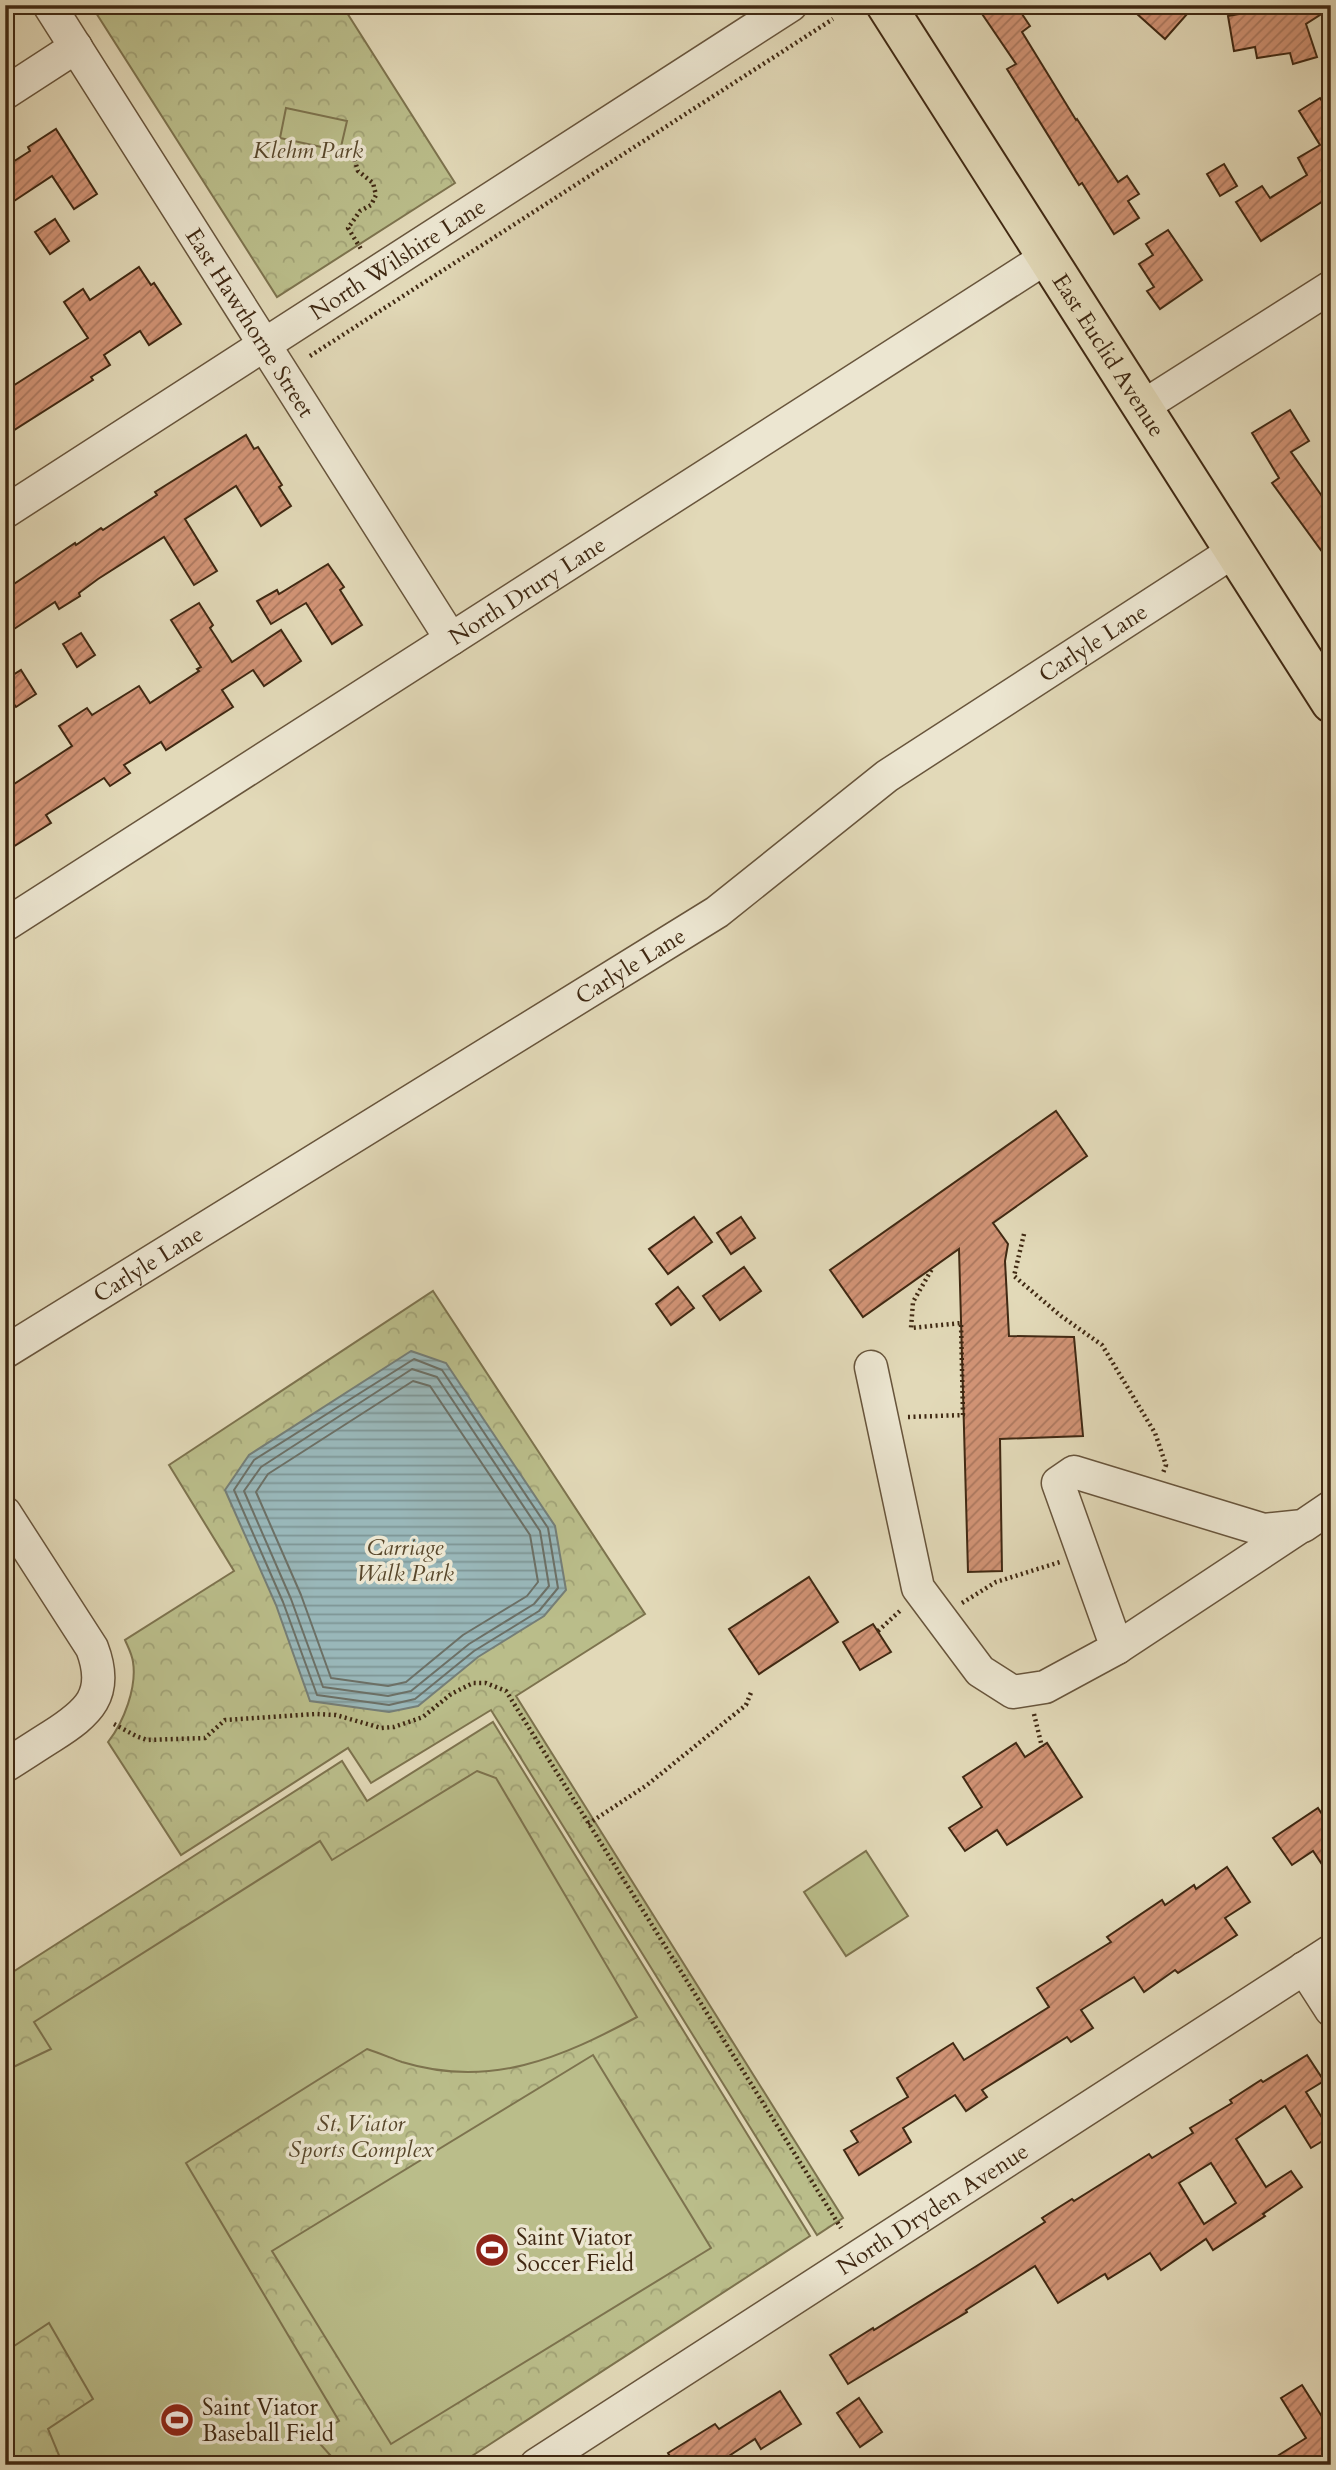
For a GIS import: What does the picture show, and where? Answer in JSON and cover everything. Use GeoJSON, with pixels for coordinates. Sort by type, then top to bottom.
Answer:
{"type":"FeatureCollection","features":[{"type":"Feature","properties":{"kind":"main road","name":"East Euclid Avenue"},"geometry":{"type":"LineString","coordinates":[[886,5],[1331,703]]}},
{"type":"Feature","properties":{"kind":"street","name":"East Hawthorne Street"},"geometry":{"type":"LineString","coordinates":[[49,5],[451,639]]}},
{"type":"Feature","properties":{"kind":"street","name":"North Wilshire Lane"},"geometry":{"type":"LineString","coordinates":[[5,512],[791,5]]}},
{"type":"Feature","properties":{"kind":"street"},"geometry":{"type":"LineString","coordinates":[[5,93],[76,47]]}},
{"type":"Feature","properties":{"kind":"street","name":"North Drury Lane"},"geometry":{"type":"LineString","coordinates":[[5,925],[1046,257]]}},
{"type":"Feature","properties":{"kind":"street"},"geometry":{"type":"LineString","coordinates":[[1142,407],[1331,287]]}},
{"type":"Feature","properties":{"kind":"street","name":"Carlyle Lane"},"geometry":{"type":"LineString","coordinates":[[5,1352],[718,912],[887,776],[1234,551]]}},
{"type":"Feature","properties":{"kind":"street"},"geometry":{"type":"LineString","coordinates":[[871,1367],[918,1588],[980,1671],[1013,1692],[1045,1688],[1117,1648],[1331,1507]]}},
{"type":"Feature","properties":{"kind":"street"},"geometry":{"type":"LineString","coordinates":[[1117,1648],[1058,1483],[1074,1472],[1264,1530],[1303,1526]]}},
{"type":"Feature","properties":{"kind":"street"},"geometry":{"type":"LineString","coordinates":[[5,1513],[92,1648],[99,1664],[99,1685],[90,1708],[77,1720],[5,1766]]}},
{"type":"Feature","properties":{"kind":"street","name":"North Dryden Avenue"},"geometry":{"type":"LineString","coordinates":[[536,2465],[1331,1951]]}},
{"type":"Feature","properties":{"kind":"street"},"geometry":{"type":"LineString","coordinates":[[1304,1968],[1331,2010]]}},
{"type":"Feature","properties":{"kind":"path"},"geometry":{"type":"LineString","coordinates":[[310,356],[833,19]]}},
{"type":"Feature","properties":{"kind":"path"},"geometry":{"type":"LineString","coordinates":[[343,149],[353,155],[358,171],[373,183],[376,190],[371,205],[360,211],[348,228],[361,248]]}},
{"type":"Feature","properties":{"kind":"path"},"geometry":{"type":"LineString","coordinates":[[1024,1234],[1014,1276],[1060,1316],[1101,1345],[1155,1433],[1166,1465],[1152,1496]]}},
{"type":"Feature","properties":{"kind":"path"},"geometry":{"type":"LineString","coordinates":[[882,1418],[963,1415],[961,1323],[911,1328],[913,1302],[933,1267]]}},
{"type":"Feature","properties":{"kind":"path"},"geometry":{"type":"LineString","coordinates":[[940,1617],[996,1582],[1084,1555]]}},
{"type":"Feature","properties":{"kind":"path"},"geometry":{"type":"LineString","coordinates":[[878,1631],[902,1609]]}},
{"type":"Feature","properties":{"kind":"path"},"geometry":{"type":"LineString","coordinates":[[114,1724],[147,1740],[205,1738],[225,1720],[316,1714],[336,1715],[381,1728],[423,1717],[460,1688],[486,1683],[498,1686],[512,1698],[841,2228]]}},
{"type":"Feature","properties":{"kind":"path"},"geometry":{"type":"LineString","coordinates":[[588,1824],[647,1785],[746,1705],[752,1690]]}},
{"type":"Feature","properties":{"kind":"green space","name":"Klehm Park"},"geometry":{"type":"Polygon","coordinates":[[[91,5],[342,5],[455,183],[277,297],[91,5]]]}},
{"type":"Feature","properties":{"kind":"green space"},"geometry":{"type":"Polygon","coordinates":[[[286,108],[347,121],[340,151],[280,138],[286,108]]]}},
{"type":"Feature","properties":{"kind":"green space","name":"Carriage Walk Park"},"geometry":{"type":"Polygon","coordinates":[[[433,1291],[645,1614],[516,1696],[843,2218],[817,2235],[491,1710],[371,1783],[348,1748],[181,1855],[108,1742],[124,1714],[133,1682],[132,1659],[125,1640],[234,1571],[169,1465],[433,1291]]]}},
{"type":"Feature","properties":{"kind":"green space","name":"St. Viator Sports Complex"},"geometry":{"type":"Polygon","coordinates":[[[493,1722],[810,2236],[458,2465],[20,2465],[5,2442],[5,1977],[342,1761],[367,1801],[493,1722]]]}},
{"type":"Feature","properties":{"kind":"green space"},"geometry":{"type":"Polygon","coordinates":[[[477,1771],[496,1778],[637,2017],[552,2056],[495,2070],[434,2070],[367,2049],[186,2163],[339,2421],[313,2436],[339,2465],[63,2465],[48,2429],[93,2399],[49,2323],[5,2352],[5,2071],[51,2049],[34,2022],[320,1841],[332,1860],[477,1771]]]}},
{"type":"Feature","properties":{"kind":"green space"},"geometry":{"type":"Polygon","coordinates":[[[866,1851],[908,1916],[846,1956],[804,1892],[866,1851]]]}},
{"type":"Feature","properties":{"kind":"green space","name":"Saint Viator Soccer Field"},"geometry":{"type":"Polygon","coordinates":[[[593,2055],[711,2248],[391,2444],[272,2251],[593,2055]]]}},
{"type":"Feature","properties":{"kind":"water"},"geometry":{"type":"Polygon","coordinates":[[[411,1351],[446,1363],[555,1526],[566,1590],[544,1616],[478,1657],[418,1706],[389,1712],[310,1701],[276,1605],[225,1490],[249,1455],[411,1351]]]}},
{"type":"Feature","properties":{"kind":"building"},"geometry":{"type":"Polygon","coordinates":[[[976,5],[1016,5],[1030,26],[1022,32],[1076,120],[1118,182],[1127,176],[1139,194],[1128,201],[1139,218],[1114,234],[1082,183],[1079,185],[1007,69],[1016,64],[976,5]]]}},
{"type":"Feature","properties":{"kind":"building"},"geometry":{"type":"Polygon","coordinates":[[[1127,5],[1195,5],[1165,39],[1127,5]]]}},
{"type":"Feature","properties":{"kind":"building"},"geometry":{"type":"Polygon","coordinates":[[[1289,5],[1331,5],[1331,8],[1306,24],[1317,57],[1293,64],[1290,53],[1257,58],[1255,47],[1234,51],[1228,16],[1289,5]]]}},
{"type":"Feature","properties":{"kind":"building"},"geometry":{"type":"Polygon","coordinates":[[[1320,98],[1331,115],[1331,196],[1261,241],[1236,202],[1262,186],[1270,198],[1307,175],[1298,158],[1320,145],[1299,111],[1320,98]]]}},
{"type":"Feature","properties":{"kind":"building"},"geometry":{"type":"Polygon","coordinates":[[[56,129],[97,194],[74,209],[52,176],[5,207],[5,167],[30,151],[28,147],[56,129]]]}},
{"type":"Feature","properties":{"kind":"building"},"geometry":{"type":"Polygon","coordinates":[[[1224,164],[1237,186],[1220,196],[1207,174],[1224,164]]]}},
{"type":"Feature","properties":{"kind":"building"},"geometry":{"type":"Polygon","coordinates":[[[55,219],[69,241],[50,254],[35,232],[55,219]]]}},
{"type":"Feature","properties":{"kind":"building"},"geometry":{"type":"Polygon","coordinates":[[[1168,230],[1202,280],[1160,309],[1147,291],[1154,287],[1139,264],[1153,255],[1146,244],[1168,230]]]}},
{"type":"Feature","properties":{"kind":"building"},"geometry":{"type":"Polygon","coordinates":[[[139,267],[151,285],[154,283],[181,324],[149,345],[140,331],[104,355],[110,365],[91,377],[93,380],[11,432],[5,422],[5,391],[88,338],[64,302],[83,289],[90,300],[139,267]]]}},
{"type":"Feature","properties":{"kind":"building"},"geometry":{"type":"Polygon","coordinates":[[[1290,410],[1309,441],[1291,452],[1331,509],[1331,564],[1272,483],[1279,478],[1252,433],[1290,410]]]}},
{"type":"Feature","properties":{"kind":"building"},"geometry":{"type":"Polygon","coordinates":[[[246,435],[254,449],[258,447],[282,485],[279,487],[291,506],[261,526],[236,486],[185,519],[217,571],[194,585],[164,537],[98,579],[79,593],[80,596],[59,609],[55,602],[5,635],[5,590],[75,543],[76,545],[101,528],[103,530],[157,495],[155,492],[246,435]]]}},
{"type":"Feature","properties":{"kind":"building"},"geometry":{"type":"Polygon","coordinates":[[[328,564],[344,587],[340,590],[362,625],[332,644],[306,603],[271,624],[257,601],[277,590],[279,594],[328,564]]]}},
{"type":"Feature","properties":{"kind":"building"},"geometry":{"type":"Polygon","coordinates":[[[199,603],[213,625],[210,628],[232,662],[281,630],[301,661],[264,686],[253,670],[222,690],[233,707],[166,750],[161,742],[124,765],[130,773],[110,786],[104,778],[46,815],[51,823],[5,852],[5,790],[72,746],[59,726],[87,708],[92,715],[139,686],[150,703],[199,671],[197,669],[201,667],[171,620],[199,603]]]}},
{"type":"Feature","properties":{"kind":"building"},"geometry":{"type":"Polygon","coordinates":[[[81,633],[95,655],[77,667],[63,644],[81,633]]]}},
{"type":"Feature","properties":{"kind":"building"},"geometry":{"type":"Polygon","coordinates":[[[21,670],[36,694],[16,707],[5,691],[5,680],[21,670]]]}},
{"type":"Feature","properties":{"kind":"building"},"geometry":{"type":"Polygon","coordinates":[[[1056,1111],[1087,1156],[993,1223],[1008,1244],[1005,1261],[1009,1336],[1074,1337],[1083,1436],[1000,1439],[1002,1571],[968,1572],[959,1249],[863,1317],[830,1270],[1056,1111]]]}},
{"type":"Feature","properties":{"kind":"building"},"geometry":{"type":"Polygon","coordinates":[[[694,1217],[712,1242],[668,1274],[649,1249],[694,1217]]]}},
{"type":"Feature","properties":{"kind":"building"},"geometry":{"type":"Polygon","coordinates":[[[741,1217],[755,1238],[731,1254],[717,1233],[741,1217]]]}},
{"type":"Feature","properties":{"kind":"building"},"geometry":{"type":"Polygon","coordinates":[[[744,1267],[761,1291],[720,1320],[703,1296],[744,1267]]]}},
{"type":"Feature","properties":{"kind":"building"},"geometry":{"type":"Polygon","coordinates":[[[678,1287],[694,1308],[671,1325],[656,1304],[678,1287]]]}},
{"type":"Feature","properties":{"kind":"building"},"geometry":{"type":"Polygon","coordinates":[[[809,1577],[838,1622],[759,1674],[729,1629],[809,1577]]]}},
{"type":"Feature","properties":{"kind":"building"},"geometry":{"type":"Polygon","coordinates":[[[873,1624],[891,1652],[860,1670],[843,1642],[873,1624]]]}},
{"type":"Feature","properties":{"kind":"building"},"geometry":{"type":"Polygon","coordinates":[[[1016,1743],[1025,1757],[1047,1743],[1082,1797],[1007,1845],[997,1830],[965,1851],[949,1828],[982,1807],[963,1777],[1016,1743]]]}},
{"type":"Feature","properties":{"kind":"building"},"geometry":{"type":"Polygon","coordinates":[[[1318,1808],[1331,1828],[1331,1878],[1313,1851],[1292,1865],[1273,1838],[1318,1808]]]}},
{"type":"Feature","properties":{"kind":"building"},"geometry":{"type":"Polygon","coordinates":[[[1227,1867],[1250,1902],[1225,1918],[1237,1935],[1178,1973],[1175,1970],[1144,1992],[1134,1977],[1081,2010],[1093,2028],[1071,2042],[1067,2037],[982,2090],[987,2097],[966,2111],[955,2095],[903,2128],[911,2142],[859,2175],[844,2150],[858,2142],[851,2131],[908,2097],[897,2078],[953,2043],[964,2060],[1049,2007],[1037,1988],[1111,1942],[1107,1937],[1162,1900],[1165,1905],[1194,1885],[1196,1889],[1227,1867]]]}},
{"type":"Feature","properties":{"kind":"building"},"geometry":{"type":"Polygon","coordinates":[[[1307,2055],[1324,2081],[1306,2092],[1331,2132],[1331,2136],[1311,2148],[1285,2106],[1236,2139],[1266,2187],[1291,2171],[1302,2187],[1263,2214],[1265,2216],[1213,2250],[1206,2239],[1161,2270],[1150,2253],[1108,2279],[1105,2274],[1058,2303],[1035,2266],[966,2310],[967,2312],[848,2384],[830,2355],[1045,2222],[1042,2218],[1072,2199],[1074,2201],[1149,2154],[1152,2158],[1193,2133],[1190,2128],[1232,2103],[1230,2100],[1261,2080],[1263,2082],[1307,2055]],[[1211,2163],[1179,2183],[1204,2224],[1236,2203],[1211,2163]]]}},
{"type":"Feature","properties":{"kind":"building"},"geometry":{"type":"Polygon","coordinates":[[[1302,2385],[1331,2431],[1331,2465],[1263,2465],[1306,2438],[1281,2398],[1302,2385]]]}},
{"type":"Feature","properties":{"kind":"building"},"geometry":{"type":"Polygon","coordinates":[[[780,2391],[801,2424],[761,2449],[755,2439],[715,2465],[675,2465],[668,2453],[715,2424],[719,2429],[780,2391]]]}},
{"type":"Feature","properties":{"kind":"building"},"geometry":{"type":"Polygon","coordinates":[[[859,2398],[882,2432],[860,2447],[837,2413],[859,2398]]]}},
{"type":"Feature","properties":{"kind":"place","name":"Saint Viator Soccer Field"},"geometry":{"type":"Point","coordinates":[492,2250]}},
{"type":"Feature","properties":{"kind":"place","name":"Saint Viator Baseball Field"},"geometry":{"type":"Point","coordinates":[177,2420]}}]}
